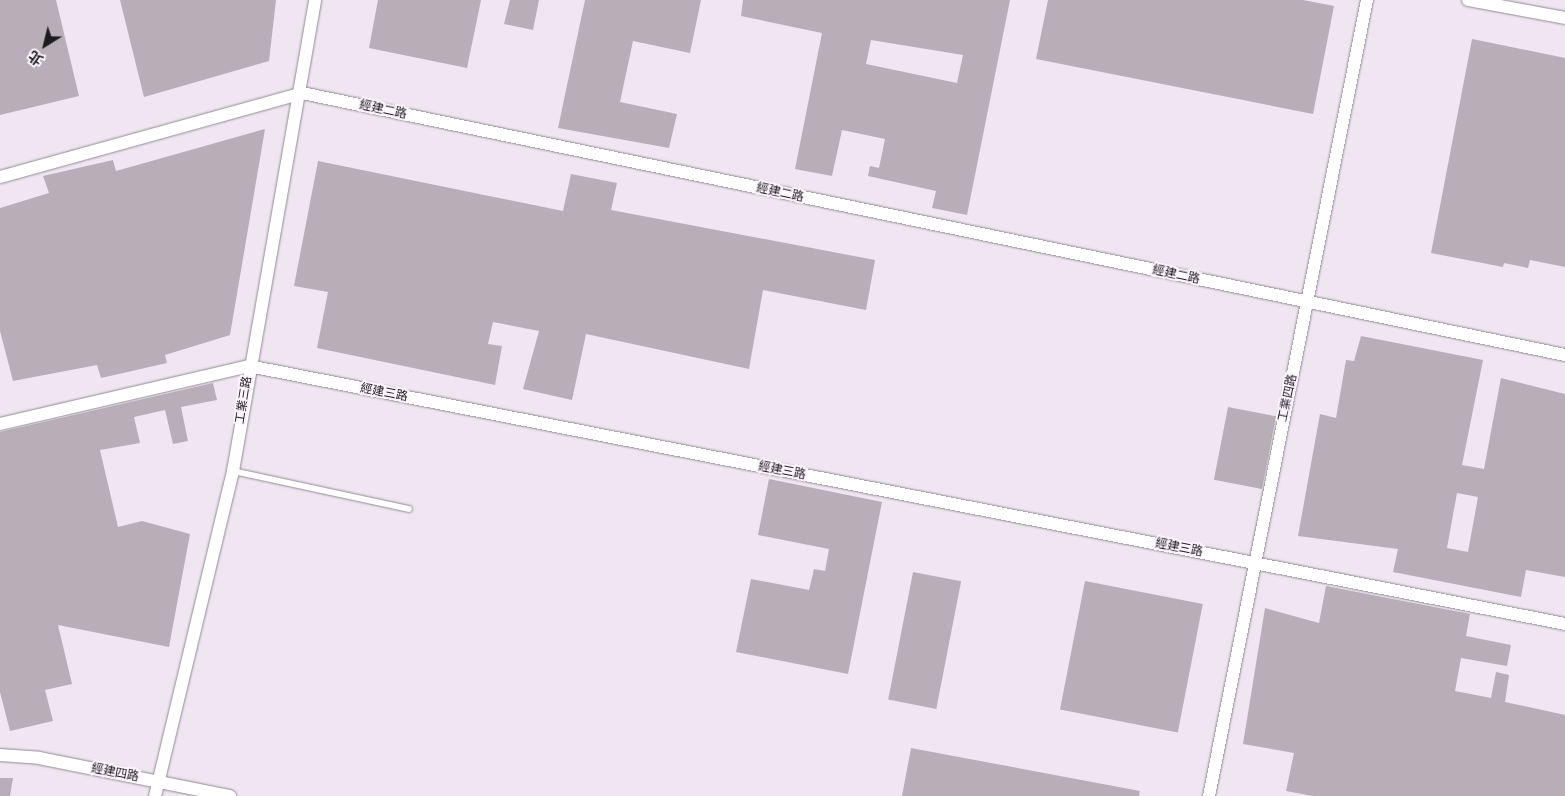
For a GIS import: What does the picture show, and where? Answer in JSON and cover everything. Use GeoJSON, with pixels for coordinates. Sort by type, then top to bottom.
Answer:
{"type":"FeatureCollection","features":[{"type":"Feature","properties":{"kind":"street","name":"工業三路"},"geometry":{"type":"LineString","coordinates":[[155,796],[233,471],[249,366],[302,93],[316,0]]}},
{"type":"Feature","properties":{"kind":"street","name":"工業四路"},"geometry":{"type":"LineString","coordinates":[[1210,796],[1254,563],[1308,303],[1367,0]]}},
{"type":"Feature","properties":{"kind":"street"},"geometry":{"type":"LineString","coordinates":[[1468,0],[1565,18]]}},
{"type":"Feature","properties":{"kind":"street","name":"經建二路"},"geometry":{"type":"LineString","coordinates":[[0,177],[302,93],[1565,355]]}},
{"type":"Feature","properties":{"kind":"street","name":"經建三路"},"geometry":{"type":"LineString","coordinates":[[0,424],[249,366],[1565,624]]}},
{"type":"Feature","properties":{"kind":"street","name":"經建四路"},"geometry":{"type":"LineString","coordinates":[[0,755],[39,758],[230,796]]}},
{"type":"Feature","properties":{"kind":"lane"},"geometry":{"type":"LineString","coordinates":[[233,471],[409,509]]}},
{"type":"Feature","properties":{"kind":"building"},"geometry":{"type":"Polygon","coordinates":[[[0,0],[56,0],[79,96],[0,115],[0,0]]]}},
{"type":"Feature","properties":{"kind":"building"},"geometry":{"type":"Polygon","coordinates":[[[120,0],[276,0],[269,61],[144,97],[120,0]]]}},
{"type":"Feature","properties":{"kind":"building"},"geometry":{"type":"Polygon","coordinates":[[[378,0],[481,0],[467,68],[369,48],[378,0]]]}},
{"type":"Feature","properties":{"kind":"building"},"geometry":{"type":"Polygon","coordinates":[[[510,0],[539,0],[533,30],[504,24],[510,0]]]}},
{"type":"Feature","properties":{"kind":"building"},"geometry":{"type":"Polygon","coordinates":[[[585,0],[701,0],[690,53],[633,41],[620,102],[677,114],[669,148],[558,128],[585,0]]]}},
{"type":"Feature","properties":{"kind":"building"},"geometry":{"type":"Polygon","coordinates":[[[743,0],[1010,0],[967,215],[932,208],[936,191],[868,176],[870,166],[879,168],[885,139],[842,130],[832,176],[795,169],[822,33],[741,16],[743,0]],[[871,40],[866,64],[957,83],[963,55],[871,40]]]}},
{"type":"Feature","properties":{"kind":"building"},"geometry":{"type":"Polygon","coordinates":[[[1048,0],[1303,0],[1334,6],[1313,114],[1036,59],[1048,0]]]}},
{"type":"Feature","properties":{"kind":"building"},"geometry":{"type":"Polygon","coordinates":[[[1472,39],[1565,58],[1565,267],[1530,260],[1528,268],[1504,263],[1503,267],[1431,253],[1472,39]]]}},
{"type":"Feature","properties":{"kind":"building"},"geometry":{"type":"Polygon","coordinates":[[[265,129],[230,335],[165,355],[167,363],[101,378],[97,365],[13,381],[0,331],[0,208],[49,193],[43,176],[113,160],[116,171],[265,129]]]}},
{"type":"Feature","properties":{"kind":"building"},"geometry":{"type":"Polygon","coordinates":[[[318,161],[563,211],[571,174],[617,183],[611,210],[875,260],[866,310],[763,290],[749,369],[586,334],[572,400],[523,389],[539,331],[493,322],[488,344],[502,346],[495,385],[317,348],[328,292],[294,286],[318,161]]]}},
{"type":"Feature","properties":{"kind":"building"},"geometry":{"type":"Polygon","coordinates":[[[1361,336],[1483,360],[1462,465],[1484,469],[1501,378],[1565,394],[1565,577],[1526,570],[1521,597],[1393,572],[1398,549],[1298,536],[1320,414],[1336,418],[1346,360],[1354,361],[1361,336]],[[1457,493],[1447,548],[1468,552],[1478,497],[1457,493]]]}},
{"type":"Feature","properties":{"kind":"building"},"geometry":{"type":"Polygon","coordinates":[[[213,383],[217,400],[181,407],[188,441],[173,444],[165,410],[134,417],[140,443],[100,450],[118,527],[142,521],[190,534],[169,647],[58,625],[72,684],[45,690],[53,721],[10,731],[0,692],[0,432],[213,383]]]}},
{"type":"Feature","properties":{"kind":"building"},"geometry":{"type":"Polygon","coordinates":[[[1228,407],[1276,416],[1262,489],[1214,480],[1228,407]]]}},
{"type":"Feature","properties":{"kind":"building"},"geometry":{"type":"Polygon","coordinates":[[[769,479],[882,502],[848,674],[736,652],[751,579],[809,590],[814,569],[825,571],[829,549],[758,535],[769,479]]]}},
{"type":"Feature","properties":{"kind":"building"},"geometry":{"type":"Polygon","coordinates":[[[913,572],[961,581],[936,709],[888,700],[913,572]]]}},
{"type":"Feature","properties":{"kind":"building"},"geometry":{"type":"Polygon","coordinates":[[[1085,581],[1203,604],[1178,732],[1060,710],[1085,581]]]}},
{"type":"Feature","properties":{"kind":"building"},"geometry":{"type":"Polygon","coordinates":[[[1326,586],[1470,614],[1466,636],[1511,645],[1507,666],[1461,658],[1455,691],[1491,698],[1496,672],[1509,675],[1505,702],[1565,715],[1565,796],[1313,796],[1286,791],[1294,753],[1243,744],[1265,608],[1319,623],[1326,586]]]}},
{"type":"Feature","properties":{"kind":"building"},"geometry":{"type":"Polygon","coordinates":[[[911,748],[1140,791],[1139,796],[902,796],[911,748]]]}},
{"type":"Feature","properties":{"kind":"building"},"geometry":{"type":"Polygon","coordinates":[[[0,778],[13,778],[10,796],[0,796],[0,778]]]}}]}
